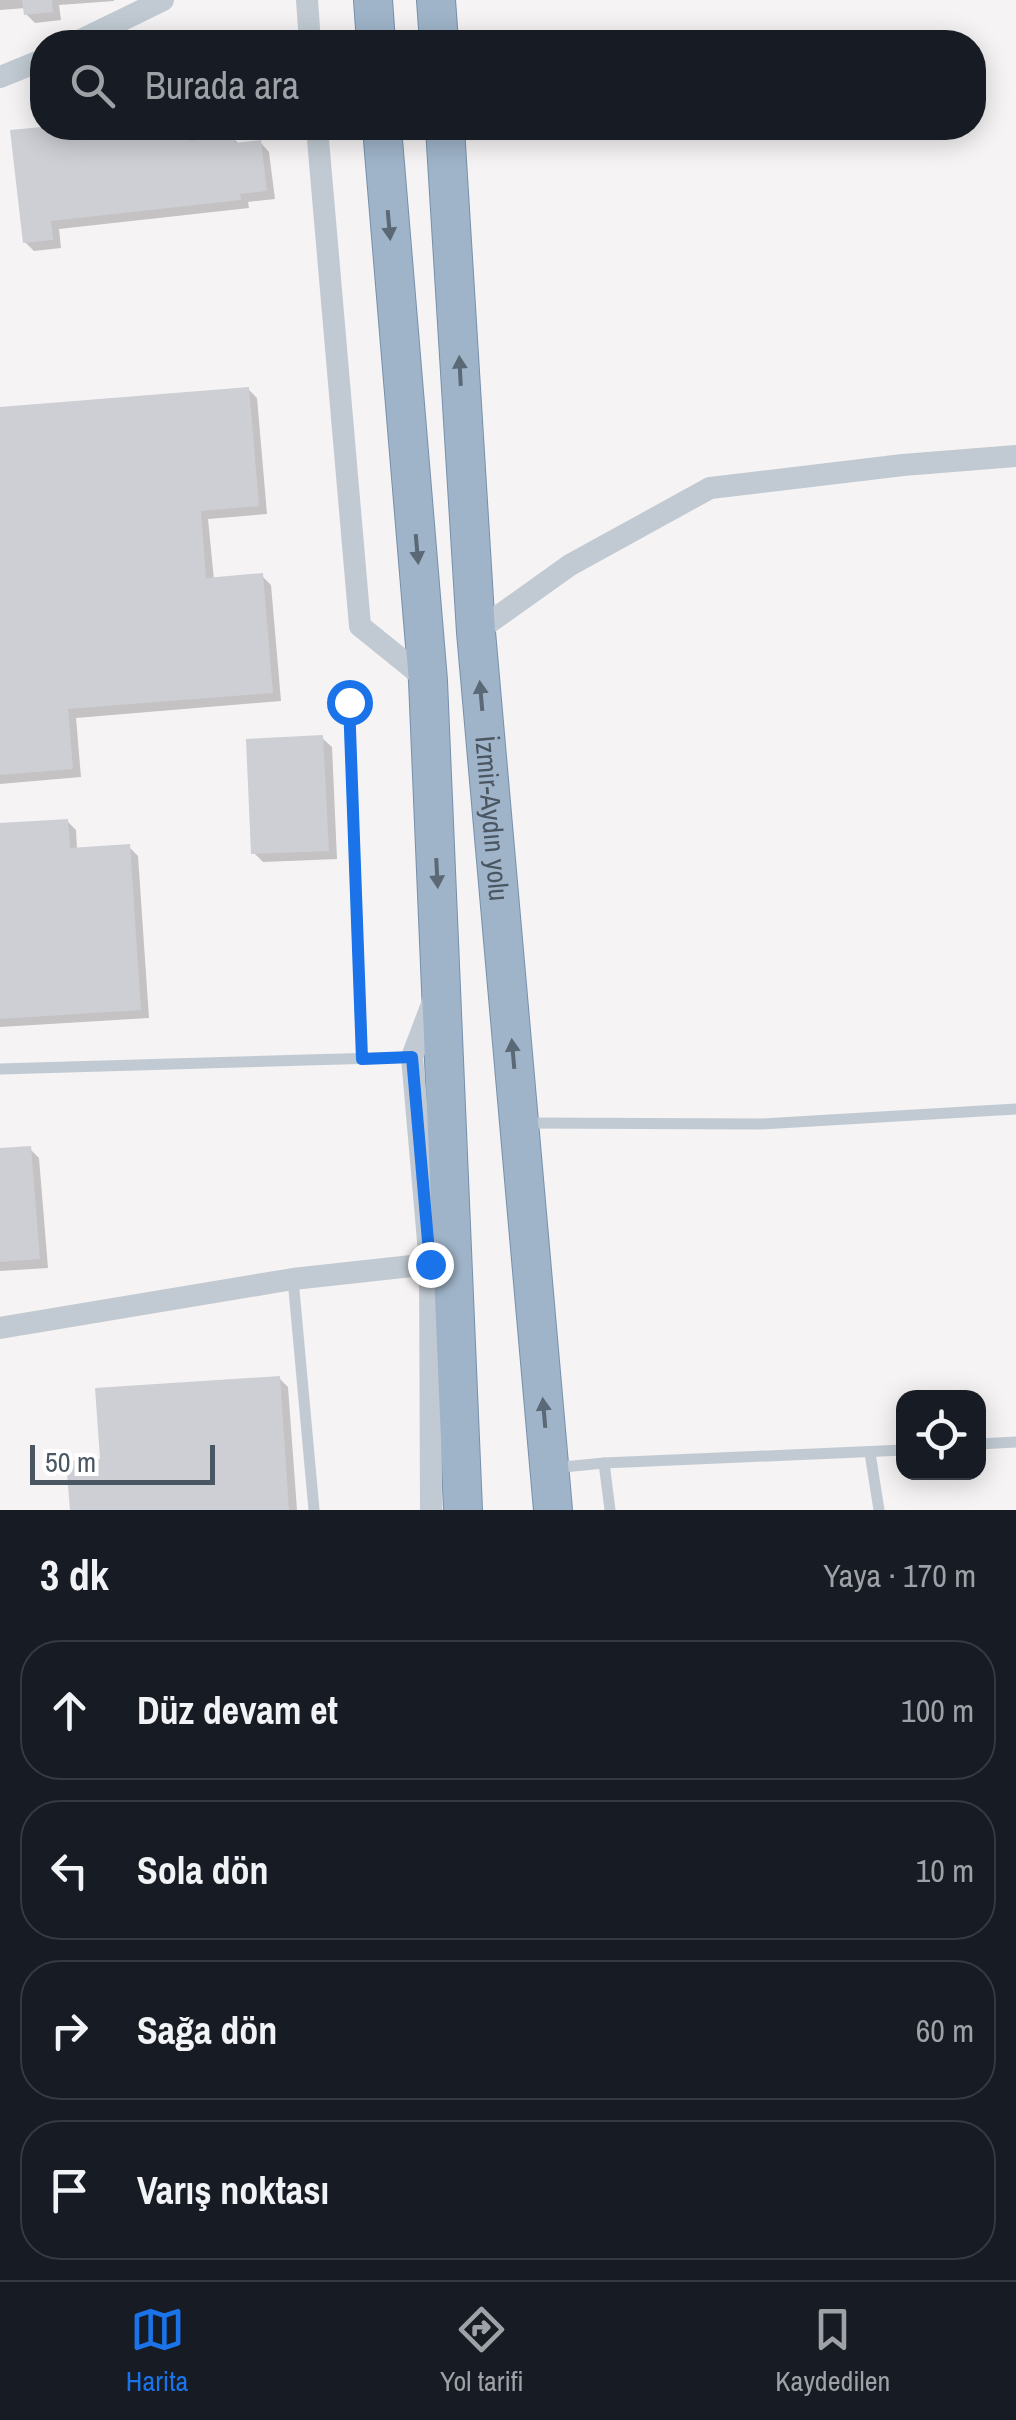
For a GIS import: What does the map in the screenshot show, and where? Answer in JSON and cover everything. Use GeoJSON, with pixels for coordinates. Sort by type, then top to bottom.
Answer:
{"type":"FeatureCollection","features":[{"type":"Feature","properties":{"kind":"highway"},"geometry":{"type":"LineString","coordinates":[[374,0],[375,30]]}},
{"type":"Feature","properties":{"kind":"highway"},"geometry":{"type":"LineString","coordinates":[[436,0],[438,30]]}},
{"type":"Feature","properties":{"kind":"highway","name":"İzmir-Aydın yolu"},"geometry":{"type":"LineString","coordinates":[[383,140],[428,681],[463,1510]]}},
{"type":"Feature","properties":{"kind":"highway","name":"İzmir-Aydın yolu"},"geometry":{"type":"LineString","coordinates":[[446,140],[476,632],[553,1510]]}},
{"type":"Feature","properties":{"kind":"street"},"geometry":{"type":"LineString","coordinates":[[102,30],[163,0]]}},
{"type":"Feature","properties":{"kind":"street"},"geometry":{"type":"LineString","coordinates":[[307,0],[309,30]]}},
{"type":"Feature","properties":{"kind":"street"},"geometry":{"type":"LineString","coordinates":[[0,77],[30,65]]}},
{"type":"Feature","properties":{"kind":"street"},"geometry":{"type":"LineString","coordinates":[[318,140],[360,626],[428,681]]}},
{"type":"Feature","properties":{"kind":"street"},"geometry":{"type":"LineString","coordinates":[[476,632],[570,564],[710,488],[903,464],[1016,456]]}},
{"type":"Feature","properties":{"kind":"street"},"geometry":{"type":"LineString","coordinates":[[431,1510],[430,1264],[412,1057],[442,977]]}},
{"type":"Feature","properties":{"kind":"street"},"geometry":{"type":"LineString","coordinates":[[0,1328],[293,1279],[430,1264]]}},
{"type":"Feature","properties":{"kind":"lane"},"geometry":{"type":"LineString","coordinates":[[349,702],[362,1059]]}},
{"type":"Feature","properties":{"kind":"lane"},"geometry":{"type":"LineString","coordinates":[[0,1069],[412,1057]]}},
{"type":"Feature","properties":{"kind":"lane"},"geometry":{"type":"LineString","coordinates":[[519,1124],[762,1124],[1016,1109]]}},
{"type":"Feature","properties":{"kind":"lane"},"geometry":{"type":"LineString","coordinates":[[293,1279],[314,1510]]}},
{"type":"Feature","properties":{"kind":"lane"},"geometry":{"type":"LineString","coordinates":[[986,1444],[1016,1442]]}},
{"type":"Feature","properties":{"kind":"lane"},"geometry":{"type":"LineString","coordinates":[[549,1468],[896,1451]]}},
{"type":"Feature","properties":{"kind":"lane"},"geometry":{"type":"LineString","coordinates":[[870,1453],[879,1510]]}},
{"type":"Feature","properties":{"kind":"lane"},"geometry":{"type":"LineString","coordinates":[[604,1463],[610,1510]]}},
{"type":"Feature","properties":{"kind":"building"},"geometry":{"type":"Polygon","coordinates":[[[22,0],[52,0],[53,12],[24,15],[22,0]]]}},
{"type":"Feature","properties":{"kind":"building"},"geometry":{"type":"Polygon","coordinates":[[[30,128],[30,140],[261,140],[267,191],[240,194],[241,200],[51,221],[53,240],[23,243],[10,130],[30,128]]]}},
{"type":"Feature","properties":{"kind":"building"},"geometry":{"type":"Polygon","coordinates":[[[249,387],[259,506],[201,511],[206,578],[263,573],[273,693],[68,709],[73,769],[0,775],[0,407],[249,387]]]}},
{"type":"Feature","properties":{"kind":"building"},"geometry":{"type":"Polygon","coordinates":[[[323,735],[329,851],[251,854],[246,739],[323,735]]]}},
{"type":"Feature","properties":{"kind":"building"},"geometry":{"type":"Polygon","coordinates":[[[68,819],[70,848],[130,844],[141,1010],[0,1019],[0,823],[68,819]]]}},
{"type":"Feature","properties":{"kind":"building"},"geometry":{"type":"Polygon","coordinates":[[[31,1146],[40,1259],[0,1262],[0,1148],[31,1146]]]}},
{"type":"Feature","properties":{"kind":"building"},"geometry":{"type":"Polygon","coordinates":[[[280,1376],[289,1510],[70,1510],[66,1461],[100,1459],[95,1388],[280,1376]]]}},
{"type":"Feature","properties":{"kind":"route"},"geometry":{"type":"LineString","coordinates":[[349,702],[362,1059],[412,1057],[430,1264]]}}]}
